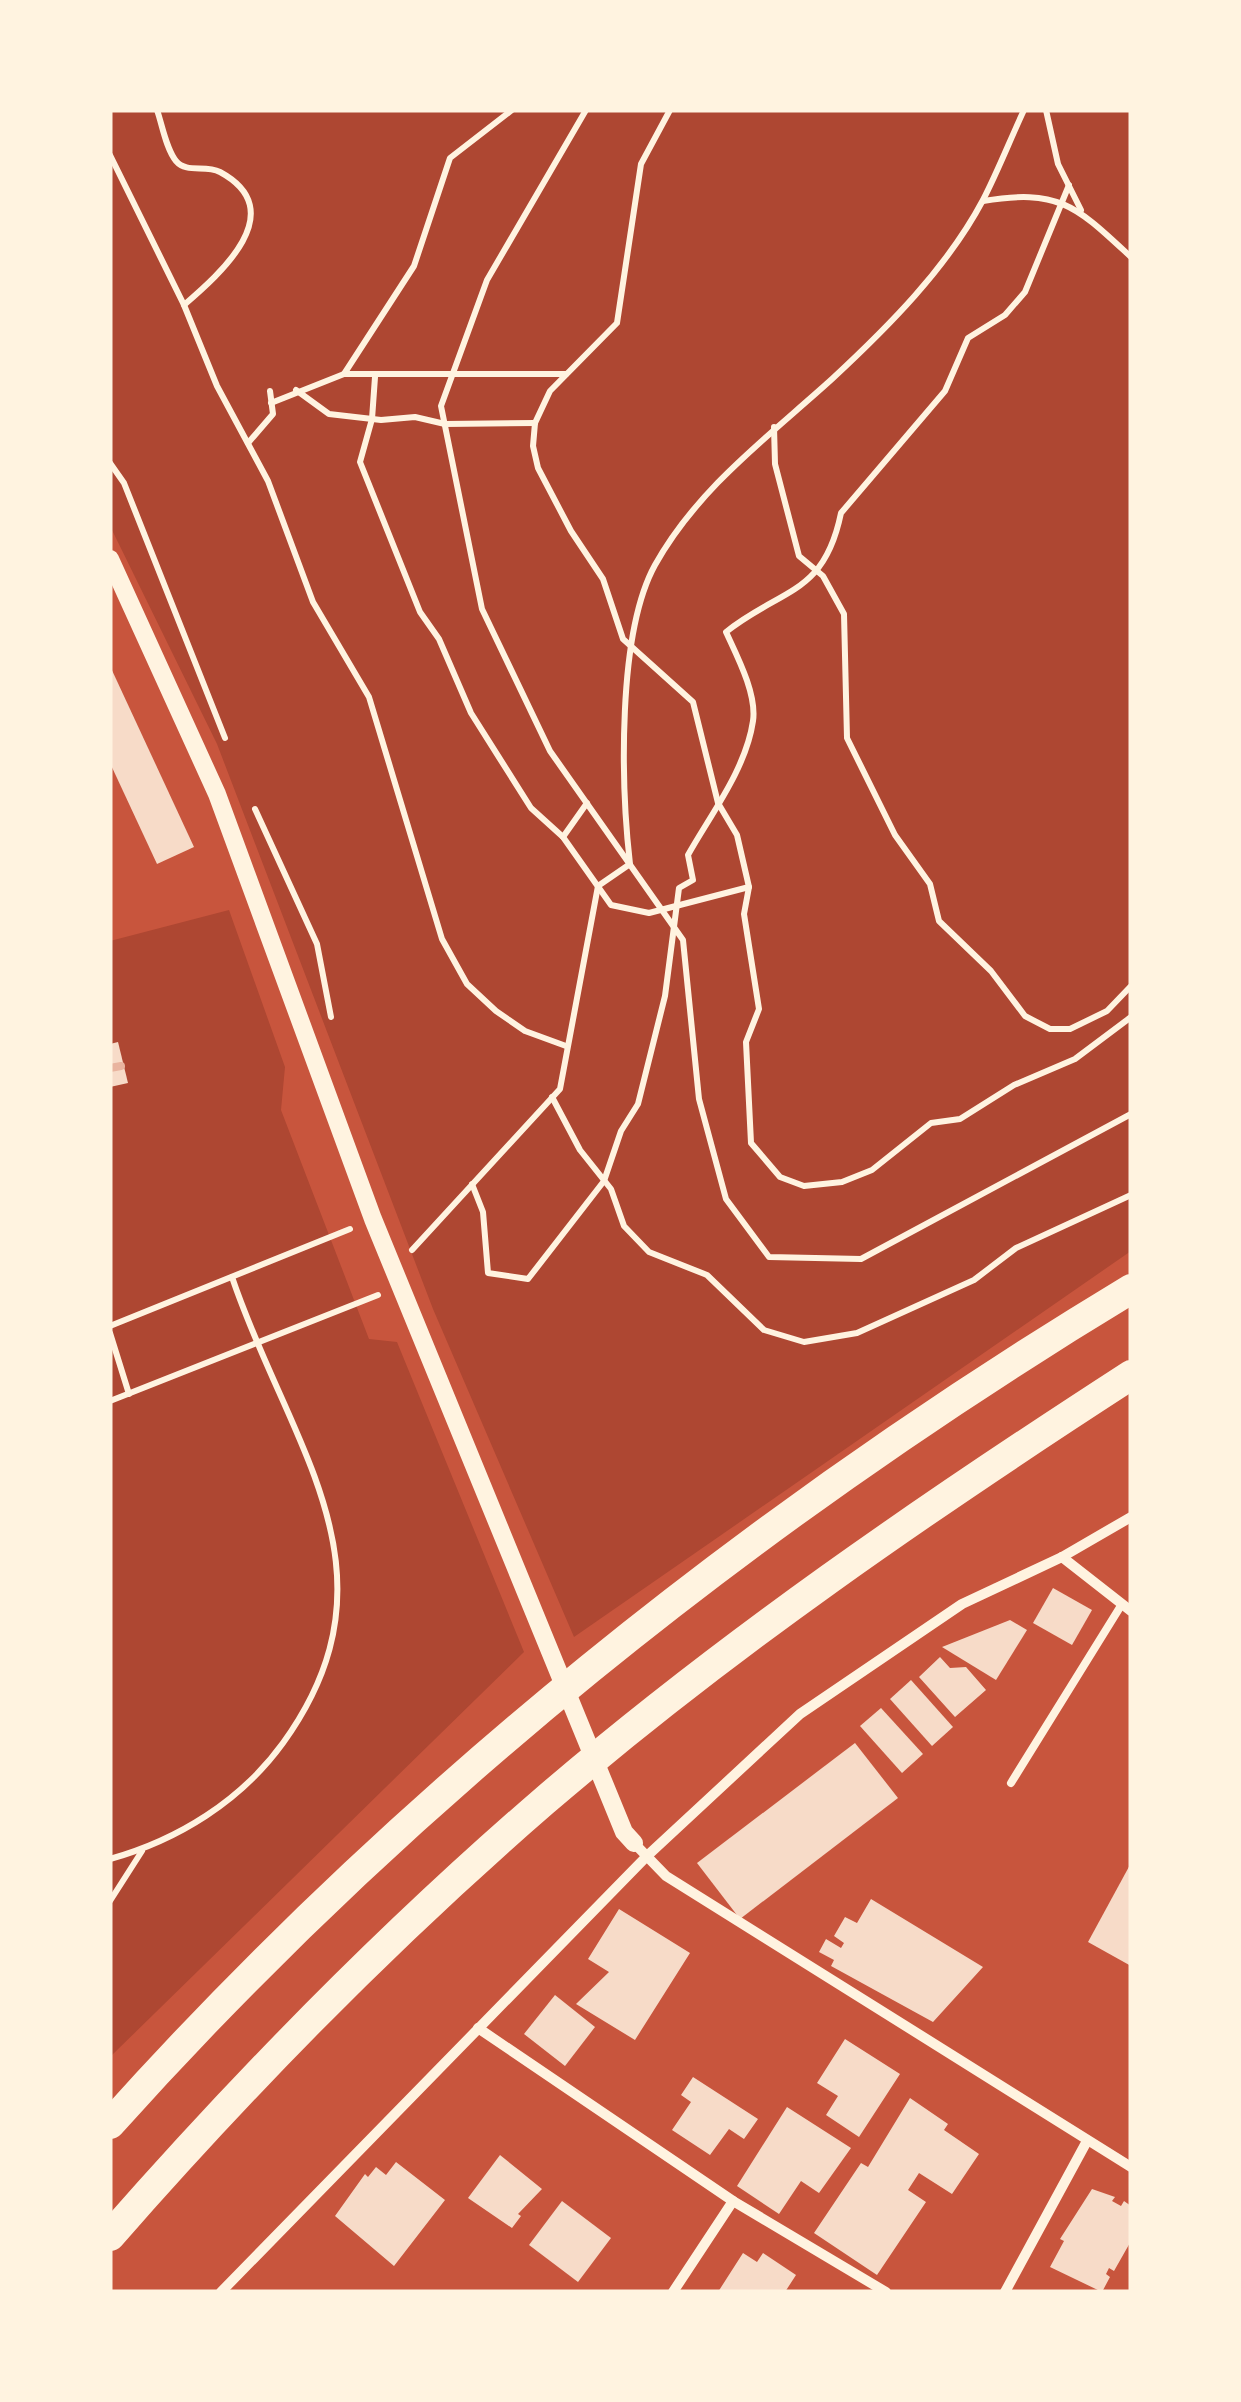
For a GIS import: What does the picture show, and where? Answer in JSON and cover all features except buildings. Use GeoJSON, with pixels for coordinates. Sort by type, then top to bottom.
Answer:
{"type":"FeatureCollection","features":[{"type":"Feature","properties":{"kind":"highway"},"geometry":{"type":"LineString","coordinates":[[110,2124],[244,1980],[370,1860],[595,1666],[802,1509],[1131,1289]]}},
{"type":"Feature","properties":{"kind":"highway"},"geometry":{"type":"LineString","coordinates":[[110,2236],[300,2029],[425,1908],[545,1801],[825,1581],[1131,1375]]}},
{"type":"Feature","properties":{"kind":"street"},"geometry":{"type":"LineString","coordinates":[[110,558],[224,812],[374,1219],[624,1832],[666,1876],[1131,2167]]}},
{"type":"Feature","properties":{"kind":"street"},"geometry":{"type":"LineString","coordinates":[[221,2292],[478,2028],[640,1849],[800,1714],[962,1604],[1062,1557],[1131,1517]]}},
{"type":"Feature","properties":{"kind":"street"},"geometry":{"type":"LineString","coordinates":[[1062,1557],[1126,1608]]}},
{"type":"Feature","properties":{"kind":"street"},"geometry":{"type":"LineString","coordinates":[[478,2028],[732,2202],[886,2292]]}},
{"type":"Feature","properties":{"kind":"street"},"geometry":{"type":"LineString","coordinates":[[1005,2292],[1087,2140]]}},
{"type":"Feature","properties":{"kind":"street"},"geometry":{"type":"LineString","coordinates":[[672,2292],[732,2202]]}},
{"type":"Feature","properties":{"kind":"lane"},"geometry":{"type":"LineString","coordinates":[[1011,1783],[1126,1608]]}},
{"type":"Feature","properties":{"kind":"path"},"geometry":{"type":"LineString","coordinates":[[157,110],[176,160],[188,169],[220,172],[244,194],[251,216],[246,239],[226,269],[184,305]]}},
{"type":"Feature","properties":{"kind":"path"},"geometry":{"type":"LineString","coordinates":[[344,374],[414,266],[450,158],[512,110]]}},
{"type":"Feature","properties":{"kind":"path"},"geometry":{"type":"LineString","coordinates":[[586,110],[487,280],[441,406],[482,609],[550,751],[683,940],[699,1099],[726,1199],[769,1256],[861,1258],[1131,1114]]}},
{"type":"Feature","properties":{"kind":"path"},"geometry":{"type":"LineString","coordinates":[[670,110],[641,164],[617,324],[550,390],[536,423],[533,446],[538,468],[602,579],[610,611],[633,649],[693,702],[718,803],[736,835],[749,887],[744,914],[759,1008],[746,1042],[751,1143],[780,1177],[804,1186],[842,1182],[872,1170],[932,1123],[960,1119],[1014,1085],[1075,1059],[1131,1016]]}},
{"type":"Feature","properties":{"kind":"path"},"geometry":{"type":"LineString","coordinates":[[630,864],[622,787],[633,649],[653,568],[718,481],[900,311],[949,252],[982,201],[1024,110]]}},
{"type":"Feature","properties":{"kind":"path"},"geometry":{"type":"LineString","coordinates":[[1046,110],[1058,164],[1082,212]]}},
{"type":"Feature","properties":{"kind":"path"},"geometry":{"type":"LineString","coordinates":[[110,156],[184,305],[218,386],[268,481],[313,602],[369,697],[442,939],[467,984],[496,1011],[525,1031],[566,1046]]}},
{"type":"Feature","properties":{"kind":"path"},"geometry":{"type":"LineString","coordinates":[[472,1184],[484,1212],[488,1273],[528,1279],[604,1180],[621,1131],[638,1104],[665,996],[674,904],[679,888],[693,880],[688,855],[734,776],[754,718],[740,664],[726,632],[748,614],[781,602],[818,571],[836,538],[842,513],[945,391],[968,338],[1004,315],[1025,292],[1069,185]]}},
{"type":"Feature","properties":{"kind":"path"},"geometry":{"type":"LineString","coordinates":[[982,201],[1026,194],[1059,203],[1082,212],[1131,257]]}},
{"type":"Feature","properties":{"kind":"path"},"geometry":{"type":"LineString","coordinates":[[272,403],[296,390],[344,374],[567,374]]}},
{"type":"Feature","properties":{"kind":"path"},"geometry":{"type":"LineString","coordinates":[[375,376],[372,419],[360,462],[420,612],[438,639],[455,683],[532,808],[563,838],[611,905],[649,913],[749,887]]}},
{"type":"Feature","properties":{"kind":"path"},"geometry":{"type":"LineString","coordinates":[[296,390],[329,414],[415,418],[444,424],[536,423]]}},
{"type":"Feature","properties":{"kind":"path"},"geometry":{"type":"LineString","coordinates":[[248,444],[273,414],[270,391]]}},
{"type":"Feature","properties":{"kind":"path"},"geometry":{"type":"LineString","coordinates":[[774,428],[774,464],[799,556],[818,571],[844,614],[847,738],[887,822],[930,884],[939,922],[991,972],[1025,1016],[1050,1029],[1070,1029],[1107,1011],[1131,986]]}},
{"type":"Feature","properties":{"kind":"path"},"geometry":{"type":"LineString","coordinates":[[563,838],[587,803]]}},
{"type":"Feature","properties":{"kind":"path"},"geometry":{"type":"LineString","coordinates":[[110,1401],[255,1346],[398,1278],[472,1184],[560,1089],[598,886],[630,864]]}},
{"type":"Feature","properties":{"kind":"path"},"geometry":{"type":"LineString","coordinates":[[552,1097],[580,1150],[604,1180],[624,1226],[649,1252],[707,1275],[764,1330],[804,1342],[857,1333],[974,1280],[1016,1248],[1131,1195]]}},
{"type":"Feature","properties":{"kind":"path"},"geometry":{"type":"LineString","coordinates":[[129,1394],[110,1330],[374,1219]]}},
{"type":"Feature","properties":{"kind":"path"},"geometry":{"type":"LineString","coordinates":[[110,1859],[142,1850],[196,1824],[270,1761],[320,1687],[333,1646],[341,1586],[336,1544],[303,1442],[255,1346],[232,1277]]}},
{"type":"Feature","properties":{"kind":"path"},"geometry":{"type":"LineString","coordinates":[[110,1901],[142,1850]]}},
{"type":"Feature","properties":{"kind":"shaded area"},"geometry":{"type":"Polygon","coordinates":[[[110,110],[1131,110],[1131,1251],[574,1637],[433,1309],[217,744],[110,526],[110,110]]]}},
{"type":"Feature","properties":{"kind":"shaded area"},"geometry":{"type":"Polygon","coordinates":[[[229,910],[285,1067],[281,1110],[369,1339],[397,1342],[524,1652],[110,2057],[110,941],[229,910]]]}},
{"type":"Feature","properties":{"kind":"railway"},"geometry":{"type":"LineString","coordinates":[[110,1068],[121,1066]]}}]}
